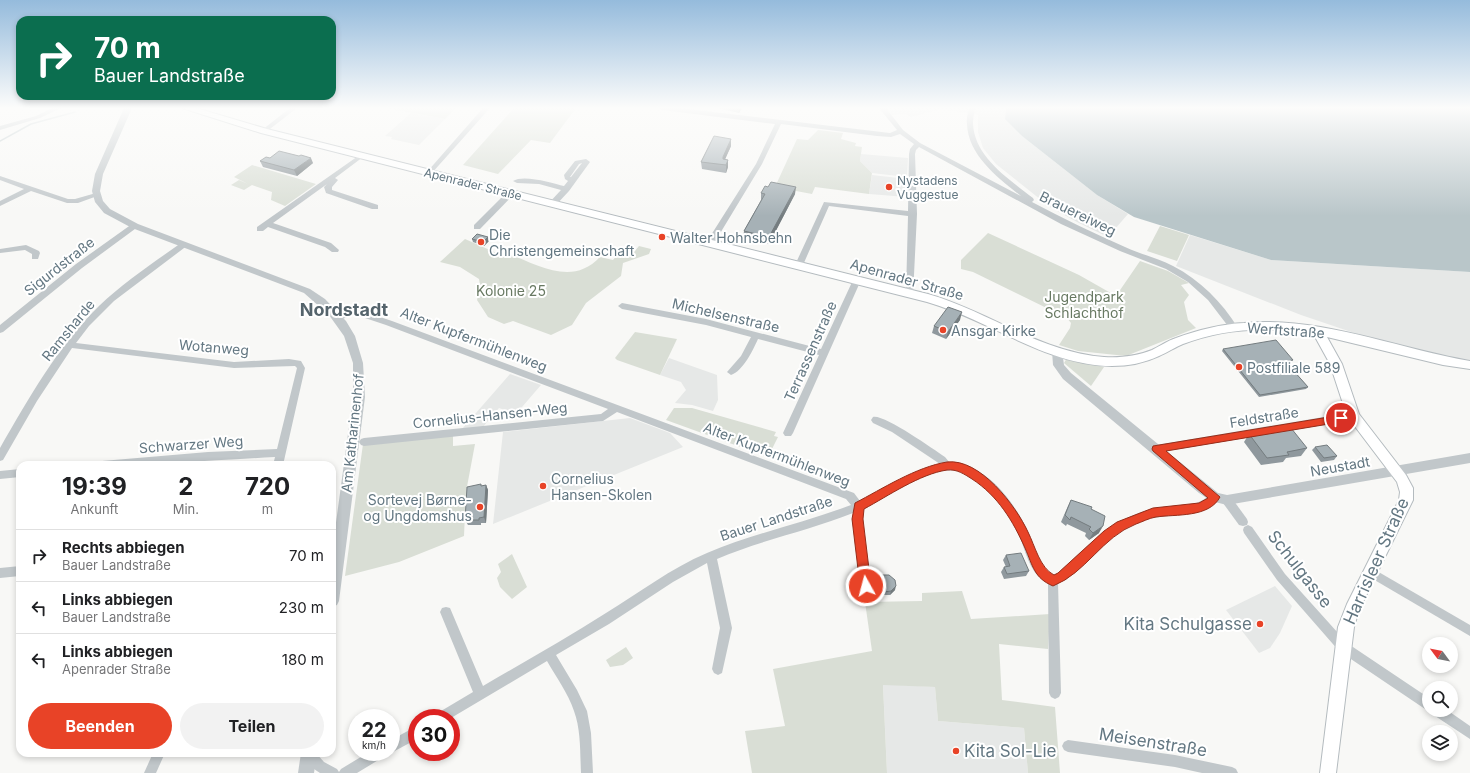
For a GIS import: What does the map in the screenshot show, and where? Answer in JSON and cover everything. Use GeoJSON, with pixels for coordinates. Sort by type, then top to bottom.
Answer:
{"type":"FeatureCollection","features":[{"type":"Feature","properties":{"kind":"main road","name":"Apenrader Straße"},"geometry":{"type":"LineString","coordinates":[[313,144],[910,293],[969,312],[1011,334],[1057,351]]}},
{"type":"Feature","properties":{"kind":"main road","name":"Werftstraße"},"geometry":{"type":"LineString","coordinates":[[1057,351],[1104,361],[1132,360],[1145,357],[1180,340],[1234,328],[1273,327],[1318,331],[1368,341],[1422,357],[1470,365]]}},
{"type":"Feature","properties":{"kind":"main road"},"geometry":{"type":"LineString","coordinates":[[1318,331],[1336,364],[1353,416]]}},
{"type":"Feature","properties":{"kind":"main road","name":"Harrisleer Straße"},"geometry":{"type":"LineString","coordinates":[[1328,773],[1346,627],[1352,609],[1406,500],[1407,492],[1404,481],[1353,416]]}},
{"type":"Feature","properties":{"kind":"street"},"geometry":{"type":"LineString","coordinates":[[113,144],[97,181],[96,195],[99,202],[107,211],[135,226],[307,291],[322,301],[338,317]]}},
{"type":"Feature","properties":{"kind":"street"},"geometry":{"type":"LineString","coordinates":[[429,173],[454,144]]}},
{"type":"Feature","properties":{"kind":"street"},"geometry":{"type":"LineString","coordinates":[[710,243],[763,156],[769,144]]}},
{"type":"Feature","properties":{"kind":"street"},"geometry":{"type":"LineString","coordinates":[[910,293],[913,214],[912,154],[913,149],[918,144]]}},
{"type":"Feature","properties":{"kind":"street","name":"Brauereiweg"},"geometry":{"type":"LineString","coordinates":[[918,144],[982,179],[1103,240],[1169,267],[1191,280],[1211,298],[1234,328]]}},
{"type":"Feature","properties":{"kind":"street"},"geometry":{"type":"LineString","coordinates":[[975,144],[983,158],[1044,211]]}},
{"type":"Feature","properties":{"kind":"street"},"geometry":{"type":"LineString","coordinates":[[260,229],[361,156]]}},
{"type":"Feature","properties":{"kind":"street"},"geometry":{"type":"LineString","coordinates":[[982,179],[997,171]]}},
{"type":"Feature","properties":{"kind":"street"},"geometry":{"type":"LineString","coordinates":[[336,174],[338,177],[329,185],[329,191],[375,207]]}},
{"type":"Feature","properties":{"kind":"street"},"geometry":{"type":"LineString","coordinates":[[0,178],[67,201],[75,201],[96,195]]}},
{"type":"Feature","properties":{"kind":"street","name":"Apenrader Straße"},"geometry":{"type":"LineString","coordinates":[[518,180],[539,182],[566,189]]}},
{"type":"Feature","properties":{"kind":"street"},"geometry":{"type":"LineString","coordinates":[[552,204],[573,180]]}},
{"type":"Feature","properties":{"kind":"street"},"geometry":{"type":"LineString","coordinates":[[0,204],[31,188]]}},
{"type":"Feature","properties":{"kind":"street"},"geometry":{"type":"LineString","coordinates":[[477,227],[512,193]]}},
{"type":"Feature","properties":{"kind":"street"},"geometry":{"type":"LineString","coordinates":[[799,265],[827,204],[913,214]]}},
{"type":"Feature","properties":{"kind":"street"},"geometry":{"type":"LineString","coordinates":[[267,224],[328,245],[335,250]]}},
{"type":"Feature","properties":{"kind":"street","name":"Sigurdstraße"},"geometry":{"type":"LineString","coordinates":[[0,330],[79,266],[135,226]]}},
{"type":"Feature","properties":{"kind":"street","name":"Ramsharde"},"geometry":{"type":"LineString","coordinates":[[0,456],[33,400],[70,345],[111,300],[184,245]]}},
{"type":"Feature","properties":{"kind":"street"},"geometry":{"type":"LineString","coordinates":[[0,251],[26,247],[36,253],[35,257]]}},
{"type":"Feature","properties":{"kind":"street","name":"Terrassenstraße"},"geometry":{"type":"LineString","coordinates":[[788,434],[857,280]]}},
{"type":"Feature","properties":{"kind":"street","name":"Michelsenstraße"},"geometry":{"type":"LineString","coordinates":[[622,306],[706,322],[824,353]]}},
{"type":"Feature","properties":{"kind":"street","name":"Alter Kupfermühlenweg"},"geometry":{"type":"LineString","coordinates":[[338,317],[356,312],[389,322],[850,496],[859,506]]}},
{"type":"Feature","properties":{"kind":"street","name":"Am Katharinenhof"},"geometry":{"type":"LineString","coordinates":[[336,540],[354,441],[360,376],[357,354],[348,332],[338,317]]}},
{"type":"Feature","properties":{"kind":"street"},"geometry":{"type":"LineString","coordinates":[[731,372],[744,358],[756,335]]}},
{"type":"Feature","properties":{"kind":"street","name":"Wotanweg"},"geometry":{"type":"LineString","coordinates":[[70,345],[234,365],[289,362],[298,363],[301,368],[279,461]]}},
{"type":"Feature","properties":{"kind":"street"},"geometry":{"type":"LineString","coordinates":[[1055,693],[1053,580],[1062,577],[1107,534],[1121,525],[1153,513],[1200,507],[1210,503],[1215,497],[1203,489],[1059,368],[1056,359],[1057,351]]}},
{"type":"Feature","properties":{"kind":"street","name":"Cornelius-Hansen-Weg"},"geometry":{"type":"LineString","coordinates":[[364,442],[603,418],[617,408]]}},
{"type":"Feature","properties":{"kind":"street","name":"Feldstraße"},"geometry":{"type":"LineString","coordinates":[[1156,449],[1353,416]]}},
{"type":"Feature","properties":{"kind":"street"},"geometry":{"type":"LineString","coordinates":[[876,420],[895,429],[942,460],[947,466]]}},
{"type":"Feature","properties":{"kind":"street","name":"Schwarzer Weg"},"geometry":{"type":"LineString","coordinates":[[149,461],[282,452]]}},
{"type":"Feature","properties":{"kind":"street","name":"Neustadt"},"geometry":{"type":"LineString","coordinates":[[1215,497],[1227,500],[1397,472],[1470,458]]}},
{"type":"Feature","properties":{"kind":"street","name":"Bauer Landstraße"},"geometry":{"type":"LineString","coordinates":[[455,709],[549,654],[695,564],[711,556],[859,506],[924,473],[947,466],[956,466],[964,469],[986,482],[999,494],[1022,531],[1042,575],[1053,580]]}},
{"type":"Feature","properties":{"kind":"street"},"geometry":{"type":"LineString","coordinates":[[0,474],[16,473]]}},
{"type":"Feature","properties":{"kind":"street","name":"Schulgasse"},"geometry":{"type":"LineString","coordinates":[[1227,500],[1281,577],[1343,647],[1422,700]]}},
{"type":"Feature","properties":{"kind":"street"},"geometry":{"type":"LineString","coordinates":[[859,506],[858,519],[866,586]]}},
{"type":"Feature","properties":{"kind":"street"},"geometry":{"type":"LineString","coordinates":[[711,556],[726,628],[718,669]]}},
{"type":"Feature","properties":{"kind":"street"},"geometry":{"type":"LineString","coordinates":[[0,573],[16,571]]}},
{"type":"Feature","properties":{"kind":"street"},"geometry":{"type":"LineString","coordinates":[[1370,572],[1470,631]]}},
{"type":"Feature","properties":{"kind":"street"},"geometry":{"type":"LineString","coordinates":[[446,612],[480,694]]}},
{"type":"Feature","properties":{"kind":"street"},"geometry":{"type":"LineString","coordinates":[[549,654],[571,690],[578,706],[586,741],[587,773]]}},
{"type":"Feature","properties":{"kind":"street"},"geometry":{"type":"LineString","coordinates":[[1446,717],[1470,733]]}},
{"type":"Feature","properties":{"kind":"street","name":"Meisenstraße"},"geometry":{"type":"LineString","coordinates":[[1068,746],[1175,761],[1232,773]]}},
{"type":"Feature","properties":{"kind":"street"},"geometry":{"type":"LineString","coordinates":[[150,773],[157,757]]}},
{"type":"Feature","properties":{"kind":"street"},"geometry":{"type":"LineString","coordinates":[[306,773],[309,757]]}},
{"type":"Feature","properties":{"kind":"street"},"geometry":{"type":"LineString","coordinates":[[312,757],[320,766],[334,773]]}},
{"type":"Feature","properties":{"kind":"street"},"geometry":{"type":"LineString","coordinates":[[344,773],[365,761]]}},
{"type":"Feature","properties":{"kind":"shaded area"},"geometry":{"type":"Polygon","coordinates":[[[982,144],[1032,144],[1097,195],[1128,214],[1108,237],[1050,207],[996,164],[983,148],[982,144]]]}},
{"type":"Feature","properties":{"kind":"shaded area"},"geometry":{"type":"Polygon","coordinates":[[[1032,144],[1470,144],[1470,272],[1271,260],[1134,217],[1097,195],[1032,144]]]}},
{"type":"Feature","properties":{"kind":"shaded area"},"geometry":{"type":"Polygon","coordinates":[[[861,154],[908,158],[907,177],[872,173],[860,161],[861,154]]]}},
{"type":"Feature","properties":{"kind":"shaded area","name":"Nystadens Vuggestue"},"geometry":{"type":"Polygon","coordinates":[[[872,175],[907,179],[907,197],[869,194],[872,175]]]}},
{"type":"Feature","properties":{"kind":"shaded area"},"geometry":{"type":"Polygon","coordinates":[[[1190,235],[1271,260],[1470,272],[1470,360],[1435,355],[1372,339],[1301,315],[1176,266],[1190,235]]]}},
{"type":"Feature","properties":{"kind":"shaded area"},"geometry":{"type":"Polygon","coordinates":[[[669,358],[717,375],[718,400],[713,411],[692,405],[675,403],[686,390],[681,382],[660,375],[669,358]]]}},
{"type":"Feature","properties":{"kind":"shaded area"},"geometry":{"type":"Polygon","coordinates":[[[510,374],[541,385],[516,414],[499,408],[483,427],[462,429],[510,374]]]}},
{"type":"Feature","properties":{"kind":"shaded area","name":"Cornelius Hansen-Skolen"},"geometry":{"type":"Polygon","coordinates":[[[630,418],[670,433],[683,447],[493,524],[503,432],[630,418]]]}},
{"type":"Feature","properties":{"kind":"shaded area","name":"Kita Schulgasse"},"geometry":{"type":"Polygon","coordinates":[[[1275,586],[1292,606],[1280,633],[1270,648],[1259,653],[1226,610],[1275,586]]]}},
{"type":"Feature","properties":{"kind":"shaded area","name":"Kita Sol-Lie"},"geometry":{"type":"Polygon","coordinates":[[[883,684],[935,687],[938,721],[1024,728],[1028,773],[887,773],[883,684]]]}},
{"type":"Feature","properties":{"kind":"green space"},"geometry":{"type":"Polygon","coordinates":[[[482,144],[527,144],[498,174],[463,165],[482,144]]]}},
{"type":"Feature","properties":{"kind":"green space"},"geometry":{"type":"Polygon","coordinates":[[[795,144],[856,144],[855,146],[862,147],[860,161],[872,173],[869,194],[815,187],[812,194],[775,187],[795,144]]]}},
{"type":"Feature","properties":{"kind":"green space"},"geometry":{"type":"Polygon","coordinates":[[[252,165],[316,184],[285,206],[271,200],[272,192],[252,185],[244,190],[231,185],[239,180],[248,184],[234,177],[252,165]]]}},
{"type":"Feature","properties":{"kind":"green space"},"geometry":{"type":"Polygon","coordinates":[[[1160,226],[1189,235],[1177,261],[1147,251],[1160,226]]]}},
{"type":"Feature","properties":{"kind":"green space","name":"Jugendpark Schlachthof"},"geometry":{"type":"Polygon","coordinates":[[[988,233],[1079,275],[1116,296],[1140,261],[1168,271],[1189,283],[1181,285],[1189,295],[1184,302],[1188,320],[1196,328],[1126,356],[1078,351],[1059,345],[1070,328],[1071,323],[1067,318],[973,272],[961,269],[961,260],[988,233]]]}},
{"type":"Feature","properties":{"kind":"green space","name":"Kolonie 25"},"geometry":{"type":"Polygon","coordinates":[[[465,239],[501,255],[503,252],[541,267],[565,272],[577,271],[589,266],[600,257],[613,260],[622,249],[634,252],[639,246],[651,249],[649,254],[623,263],[621,276],[586,303],[572,325],[551,335],[513,321],[504,324],[488,317],[477,300],[480,285],[479,279],[460,267],[440,262],[465,239]]]}},
{"type":"Feature","properties":{"kind":"green space"},"geometry":{"type":"Polygon","coordinates":[[[635,332],[677,339],[660,375],[615,358],[635,332]]]}},
{"type":"Feature","properties":{"kind":"green space"},"geometry":{"type":"Polygon","coordinates":[[[1067,358],[1104,367],[1091,386],[1064,363],[1067,358]]]}},
{"type":"Feature","properties":{"kind":"green space"},"geometry":{"type":"Polygon","coordinates":[[[674,408],[692,408],[776,432],[774,436],[778,437],[768,457],[666,420],[674,408]]]}},
{"type":"Feature","properties":{"kind":"green space"},"geometry":{"type":"Polygon","coordinates":[[[453,435],[453,446],[475,444],[466,492],[464,536],[399,562],[345,576],[363,444],[453,435]]]}},
{"type":"Feature","properties":{"kind":"green space"},"geometry":{"type":"Polygon","coordinates":[[[512,554],[527,587],[512,599],[500,587],[497,578],[501,572],[498,564],[512,554]]]}},
{"type":"Feature","properties":{"kind":"green space"},"geometry":{"type":"Polygon","coordinates":[[[962,591],[971,619],[1050,614],[1048,649],[999,644],[1002,700],[1055,707],[1060,773],[1028,773],[1024,728],[938,721],[935,687],[883,685],[887,773],[752,773],[745,731],[785,726],[773,669],[872,651],[865,602],[922,601],[922,593],[962,591]]]}},
{"type":"Feature","properties":{"kind":"green space"},"geometry":{"type":"Polygon","coordinates":[[[626,647],[633,658],[623,665],[610,667],[606,660],[626,647]]]}},
{"type":"Feature","properties":{"kind":"building"},"geometry":{"type":"Polygon","coordinates":[[[710,144],[729,144],[723,157],[723,159],[728,160],[726,165],[701,162],[710,144]]]}},
{"type":"Feature","properties":{"kind":"building"},"geometry":{"type":"Polygon","coordinates":[[[279,151],[311,158],[294,170],[260,161],[266,157],[270,158],[279,151]]]}},
{"type":"Feature","properties":{"kind":"building"},"geometry":{"type":"Polygon","coordinates":[[[771,182],[796,187],[769,237],[744,231],[765,194],[761,193],[765,186],[768,187],[771,182]]]}},
{"type":"Feature","properties":{"kind":"building"},"geometry":{"type":"Polygon","coordinates":[[[477,234],[488,237],[483,242],[472,239],[477,234]]]}},
{"type":"Feature","properties":{"kind":"building"},"geometry":{"type":"Polygon","coordinates":[[[948,307],[962,312],[948,332],[934,326],[948,307]]]}},
{"type":"Feature","properties":{"kind":"building"},"geometry":{"type":"Polygon","coordinates":[[[1276,340],[1293,360],[1285,361],[1308,387],[1260,395],[1223,349],[1276,340]]]}},
{"type":"Feature","properties":{"kind":"building"},"geometry":{"type":"Polygon","coordinates":[[[1291,428],[1307,448],[1287,452],[1289,455],[1267,458],[1249,434],[1291,428]]]}},
{"type":"Feature","properties":{"kind":"building"},"geometry":{"type":"Polygon","coordinates":[[[1327,445],[1337,456],[1324,458],[1315,447],[1327,445]]]}},
{"type":"Feature","properties":{"kind":"building","name":"Sortevej Børne- og Ungdomshus"},"geometry":{"type":"Polygon","coordinates":[[[481,484],[481,486],[486,485],[484,517],[479,518],[479,520],[465,520],[467,487],[481,484]]]}},
{"type":"Feature","properties":{"kind":"building"},"geometry":{"type":"Polygon","coordinates":[[[1071,500],[1092,507],[1091,509],[1105,516],[1103,526],[1093,533],[1089,529],[1091,527],[1071,517],[1070,520],[1065,515],[1071,500]]]}},
{"type":"Feature","properties":{"kind":"building"},"geometry":{"type":"Polygon","coordinates":[[[1021,553],[1029,571],[1007,574],[1004,567],[1010,566],[1006,555],[1021,553]]]}},
{"type":"Feature","properties":{"kind":"building"},"geometry":{"type":"Polygon","coordinates":[[[881,575],[889,575],[895,580],[896,586],[891,591],[884,592],[878,587],[877,580],[881,575]]]}},
{"type":"Feature","properties":{"kind":"place","name":"Nystadens Vuggestue"},"geometry":{"type":"Point","coordinates":[889,187]}},
{"type":"Feature","properties":{"kind":"place","name":"Walter Hohnsbehn"},"geometry":{"type":"Point","coordinates":[662,237]}},
{"type":"Feature","properties":{"kind":"place","name":"Die Christengemeinschaft"},"geometry":{"type":"Point","coordinates":[481,242]}},
{"type":"Feature","properties":{"kind":"place","name":"Ansgar Kirke"},"geometry":{"type":"Point","coordinates":[943,330]}},
{"type":"Feature","properties":{"kind":"place","name":"Postfiliale 589"},"geometry":{"type":"Point","coordinates":[1239,367]}},
{"type":"Feature","properties":{"kind":"place","name":"Cornelius Hansen-Skolen"},"geometry":{"type":"Point","coordinates":[543,486]}},
{"type":"Feature","properties":{"kind":"place","name":"Sortevej Børne- og Ungdomshus"},"geometry":{"type":"Point","coordinates":[480,507]}},
{"type":"Feature","properties":{"kind":"place","name":"Kita Schulgasse"},"geometry":{"type":"Point","coordinates":[1260,624]}},
{"type":"Feature","properties":{"kind":"place","name":"Kita Sol-Lie"},"geometry":{"type":"Point","coordinates":[956,751]}},
{"type":"Feature","properties":{"kind":"district","name":"Nordstadt"},"geometry":{"type":"Point","coordinates":[344,309]}},
{"type":"Feature","properties":{"kind":"route"},"geometry":{"type":"LineString","coordinates":[[866,586],[858,519],[859,506],[903,483],[935,469],[947,466],[956,466],[986,482],[999,494],[1010,510],[1022,531],[1042,575],[1049,579],[1058,580],[1107,534],[1121,525],[1144,515],[1200,507],[1210,503],[1215,497],[1203,489],[1156,449],[1341,418]]}}]}
